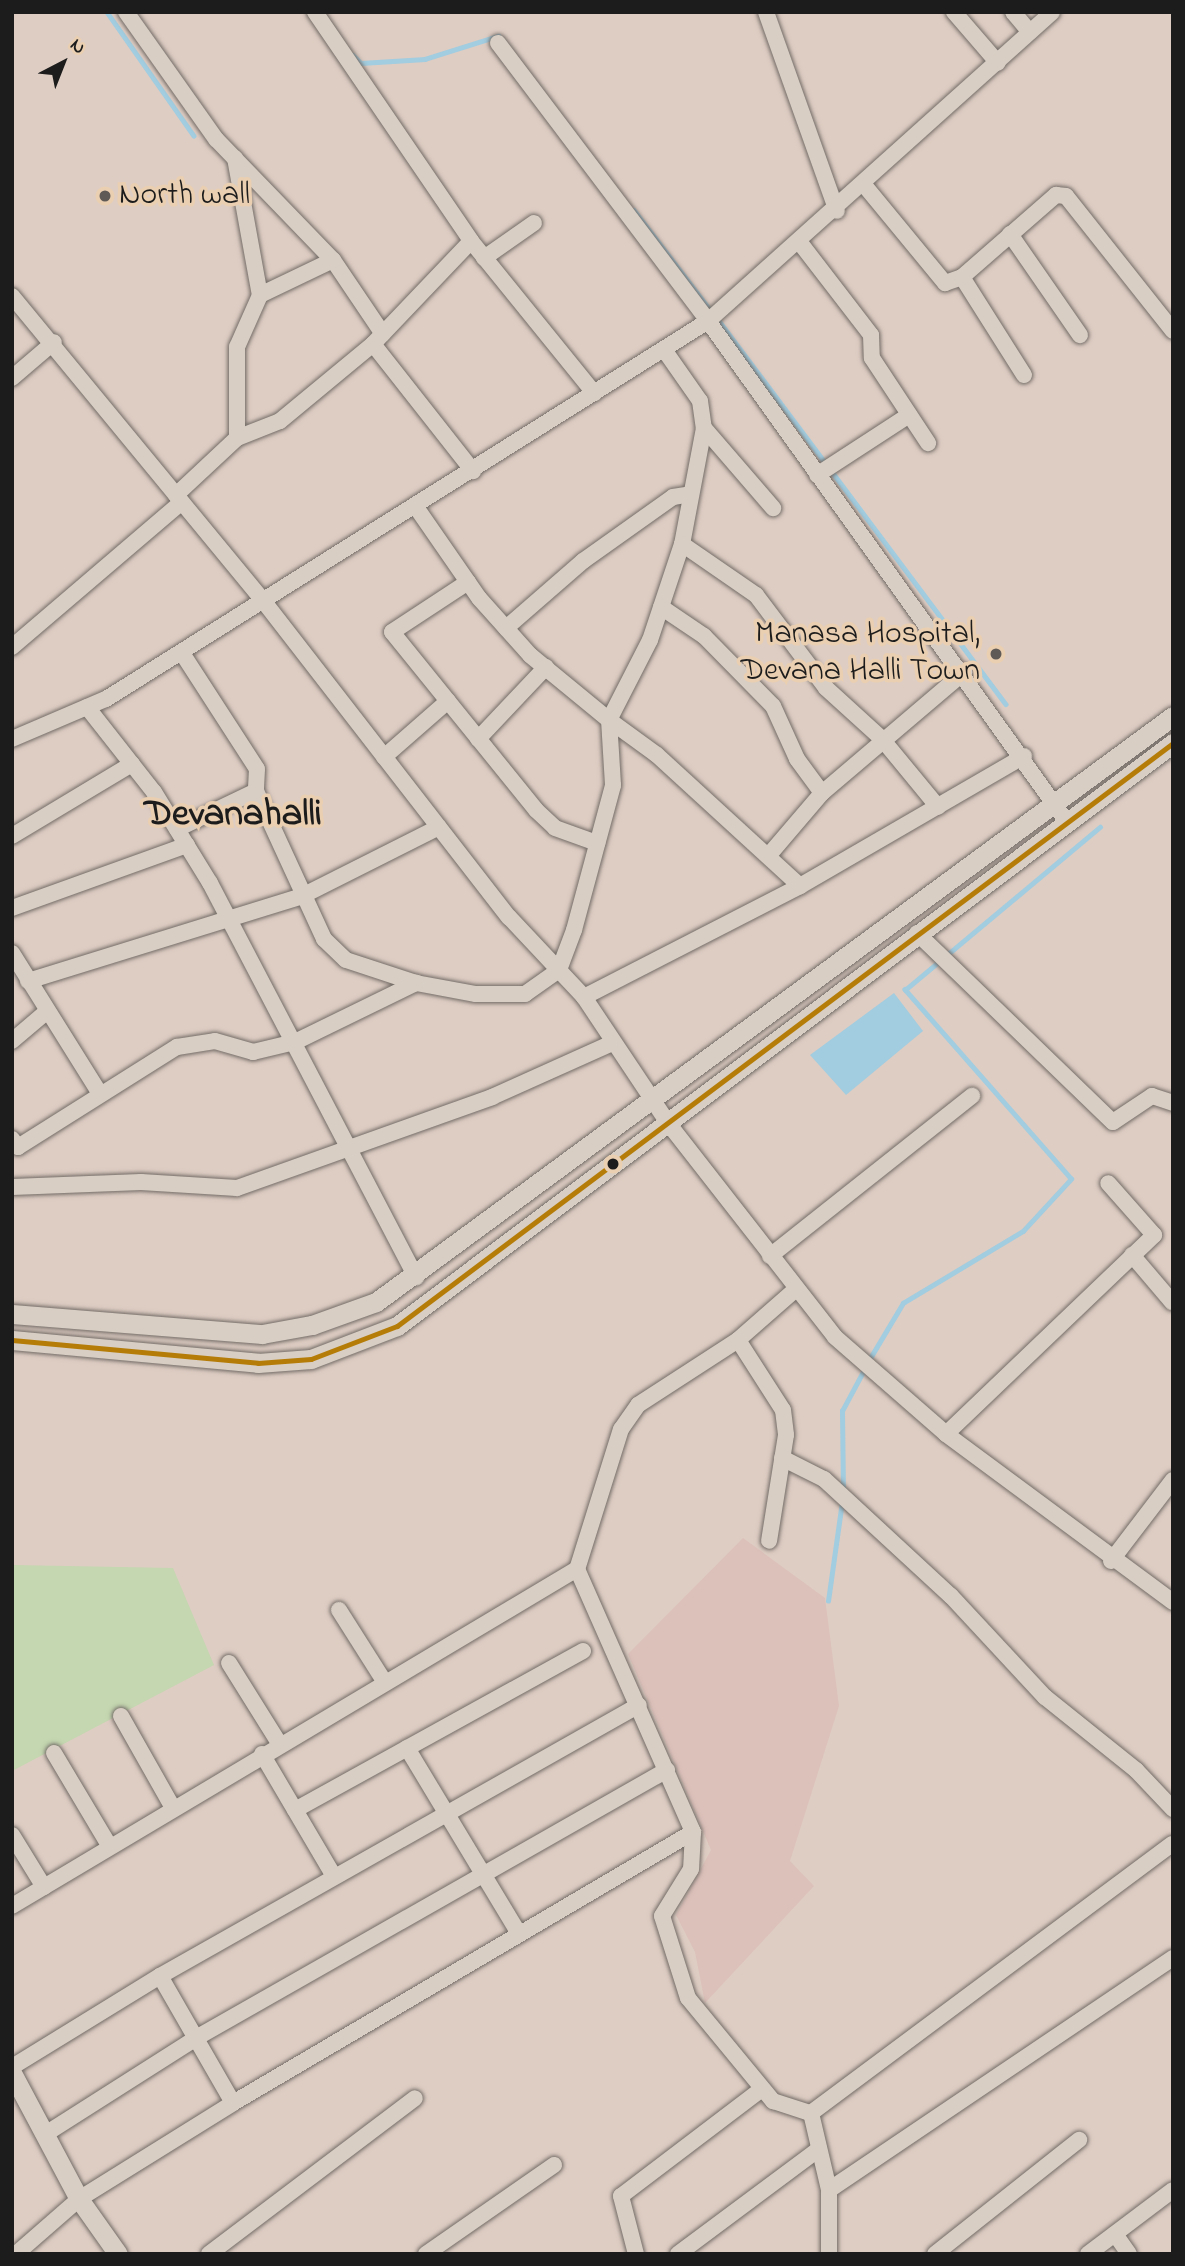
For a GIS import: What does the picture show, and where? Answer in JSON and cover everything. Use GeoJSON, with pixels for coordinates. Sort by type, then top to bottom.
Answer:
{"type":"FeatureCollection","features":[{"type":"Feature","properties":{"kind":"main road"},"geometry":{"type":"LineString","coordinates":[[12,1314],[262,1334],[345,1315],[415,1277],[655,1103],[1173,716]]}},
{"type":"Feature","properties":{"kind":"main road"},"geometry":{"type":"LineString","coordinates":[[12,1340],[258,1363],[311,1359],[358,1345],[432,1303],[917,933],[1173,743]]}},
{"type":"Feature","properties":{"kind":"main road"},"geometry":{"type":"LineString","coordinates":[[12,2073],[47,2133],[79,2199],[118,2254]]}},
{"type":"Feature","properties":{"kind":"street"},"geometry":{"type":"LineString","coordinates":[[126,12],[235,158],[333,260],[378,339],[473,471]]}},
{"type":"Feature","properties":{"kind":"street"},"geometry":{"type":"LineString","coordinates":[[315,12],[471,242],[593,393]]}},
{"type":"Feature","properties":{"kind":"street"},"geometry":{"type":"LineString","coordinates":[[765,12],[837,211]]}},
{"type":"Feature","properties":{"kind":"street"},"geometry":{"type":"LineString","coordinates":[[954,12],[998,63]]}},
{"type":"Feature","properties":{"kind":"street"},"geometry":{"type":"LineString","coordinates":[[1013,12],[1030,32]]}},
{"type":"Feature","properties":{"kind":"street"},"geometry":{"type":"LineString","coordinates":[[12,739],[87,707],[182,653],[265,603],[593,393],[665,351],[713,318],[801,244],[1052,12]]}},
{"type":"Feature","properties":{"kind":"street"},"geometry":{"type":"LineString","coordinates":[[498,43],[713,318],[817,475],[964,673],[1068,822]]}},
{"type":"Feature","properties":{"kind":"street"},"geometry":{"type":"LineString","coordinates":[[235,158],[260,295],[237,347],[237,438]]}},
{"type":"Feature","properties":{"kind":"street"},"geometry":{"type":"LineString","coordinates":[[865,186],[945,282],[962,277],[1056,195],[1066,196],[1173,331]]}},
{"type":"Feature","properties":{"kind":"street"},"geometry":{"type":"LineString","coordinates":[[484,258],[534,223]]}},
{"type":"Feature","properties":{"kind":"street"},"geometry":{"type":"LineString","coordinates":[[1010,234],[1080,335]]}},
{"type":"Feature","properties":{"kind":"street"},"geometry":{"type":"LineString","coordinates":[[12,648],[179,498],[237,438],[280,421],[378,339],[471,242]]}},
{"type":"Feature","properties":{"kind":"street"},"geometry":{"type":"LineString","coordinates":[[801,244],[871,335],[872,358],[928,443]]}},
{"type":"Feature","properties":{"kind":"street"},"geometry":{"type":"LineString","coordinates":[[260,295],[333,260]]}},
{"type":"Feature","properties":{"kind":"street"},"geometry":{"type":"LineString","coordinates":[[962,277],[1024,375]]}},
{"type":"Feature","properties":{"kind":"street"},"geometry":{"type":"LineString","coordinates":[[12,296],[54,342],[265,603],[439,827],[584,997],[610,1044],[668,1123],[796,1289],[852,1352],[946,1434],[1111,1561],[1173,1602]]}},
{"type":"Feature","properties":{"kind":"street"},"geometry":{"type":"LineString","coordinates":[[12,378],[54,342]]}},
{"type":"Feature","properties":{"kind":"street"},"geometry":{"type":"LineString","coordinates":[[182,653],[257,769],[256,791],[324,939],[346,960],[416,983],[476,994],[525,993],[559,970],[613,785],[609,720],[661,607],[682,544],[704,428],[700,401],[665,351]]}},
{"type":"Feature","properties":{"kind":"street"},"geometry":{"type":"LineString","coordinates":[[817,475],[909,415]]}},
{"type":"Feature","properties":{"kind":"street"},"geometry":{"type":"LineString","coordinates":[[704,428],[773,508]]}},
{"type":"Feature","properties":{"kind":"street"},"geometry":{"type":"LineString","coordinates":[[506,628],[583,561],[673,497],[691,494]]}},
{"type":"Feature","properties":{"kind":"street"},"geometry":{"type":"LineString","coordinates":[[416,507],[468,582],[506,628],[546,667],[769,855],[800,886]]}},
{"type":"Feature","properties":{"kind":"street"},"geometry":{"type":"LineString","coordinates":[[682,544],[756,595],[826,688],[882,739],[938,807]]}},
{"type":"Feature","properties":{"kind":"street"},"geometry":{"type":"LineString","coordinates":[[468,582],[392,632],[478,739],[555,828],[597,844]]}},
{"type":"Feature","properties":{"kind":"street"},"geometry":{"type":"LineString","coordinates":[[661,607],[704,636],[773,706],[797,759],[822,793]]}},
{"type":"Feature","properties":{"kind":"street"},"geometry":{"type":"LineString","coordinates":[[478,739],[546,667]]}},
{"type":"Feature","properties":{"kind":"street"},"geometry":{"type":"LineString","coordinates":[[769,855],[822,793],[882,739],[964,673]]}},
{"type":"Feature","properties":{"kind":"street"},"geometry":{"type":"LineString","coordinates":[[384,757],[448,701]]}},
{"type":"Feature","properties":{"kind":"street"},"geometry":{"type":"LineString","coordinates":[[87,707],[132,764],[187,845],[295,1042],[415,1277]]}},
{"type":"Feature","properties":{"kind":"street"},"geometry":{"type":"LineString","coordinates":[[584,997],[800,886],[1024,756]]}},
{"type":"Feature","properties":{"kind":"street"},"geometry":{"type":"LineString","coordinates":[[12,836],[132,764]]}},
{"type":"Feature","properties":{"kind":"street"},"geometry":{"type":"LineString","coordinates":[[177,829],[256,791]]}},
{"type":"Feature","properties":{"kind":"street"},"geometry":{"type":"LineString","coordinates":[[28,981],[302,896],[439,827]]}},
{"type":"Feature","properties":{"kind":"street"},"geometry":{"type":"LineString","coordinates":[[12,908],[187,845]]}},
{"type":"Feature","properties":{"kind":"street"},"geometry":{"type":"LineString","coordinates":[[917,933],[1113,1122],[1152,1096],[1173,1103]]}},
{"type":"Feature","properties":{"kind":"street"},"geometry":{"type":"LineString","coordinates":[[12,953],[45,1013],[99,1092]]}},
{"type":"Feature","properties":{"kind":"street"},"geometry":{"type":"LineString","coordinates":[[12,1139],[18,1147],[99,1092],[177,1047],[215,1041],[253,1052],[295,1042],[416,983]]}},
{"type":"Feature","properties":{"kind":"street"},"geometry":{"type":"LineString","coordinates":[[12,1041],[45,1013]]}},
{"type":"Feature","properties":{"kind":"street"},"geometry":{"type":"LineString","coordinates":[[12,1187],[141,1182],[237,1188],[352,1150],[610,1044]]}},
{"type":"Feature","properties":{"kind":"street"},"geometry":{"type":"LineString","coordinates":[[770,1256],[972,1096]]}},
{"type":"Feature","properties":{"kind":"street"},"geometry":{"type":"LineString","coordinates":[[946,1434],[1154,1235],[1108,1183]]}},
{"type":"Feature","properties":{"kind":"street"},"geometry":{"type":"LineString","coordinates":[[1132,1255],[1172,1302]]}},
{"type":"Feature","properties":{"kind":"street"},"geometry":{"type":"LineString","coordinates":[[796,1289],[738,1340],[638,1405],[621,1429],[577,1569],[693,1832],[691,1869],[662,1916],[688,1998],[773,2101],[811,2113]]}},
{"type":"Feature","properties":{"kind":"street"},"geometry":{"type":"LineString","coordinates":[[738,1340],[783,1410],[782,1458],[769,1541]]}},
{"type":"Feature","properties":{"kind":"street"},"geometry":{"type":"LineString","coordinates":[[782,1458],[843,1496],[951,1595],[1045,1697],[1136,1770],[1173,1809]]}},
{"type":"Feature","properties":{"kind":"street"},"geometry":{"type":"LineString","coordinates":[[1111,1561],[1171,1486]]}},
{"type":"Feature","properties":{"kind":"street"},"geometry":{"type":"LineString","coordinates":[[12,1906],[279,1743],[577,1569]]}},
{"type":"Feature","properties":{"kind":"street"},"geometry":{"type":"LineString","coordinates":[[339,1609],[384,1681]]}},
{"type":"Feature","properties":{"kind":"street"},"geometry":{"type":"LineString","coordinates":[[295,1810],[583,1651]]}},
{"type":"Feature","properties":{"kind":"street"},"geometry":{"type":"LineString","coordinates":[[229,1663],[279,1743]]}},
{"type":"Feature","properties":{"kind":"street"},"geometry":{"type":"LineString","coordinates":[[12,2067],[160,1976],[639,1705]]}},
{"type":"Feature","properties":{"kind":"street"},"geometry":{"type":"LineString","coordinates":[[121,1716],[173,1808]]}},
{"type":"Feature","properties":{"kind":"street"},"geometry":{"type":"LineString","coordinates":[[407,1748],[519,1934]]}},
{"type":"Feature","properties":{"kind":"street"},"geometry":{"type":"LineString","coordinates":[[54,1753],[110,1847]]}},
{"type":"Feature","properties":{"kind":"street"},"geometry":{"type":"LineString","coordinates":[[262,1754],[334,1876]]}},
{"type":"Feature","properties":{"kind":"street"},"geometry":{"type":"LineString","coordinates":[[47,2133],[196,2038],[667,1770]]}},
{"type":"Feature","properties":{"kind":"street"},"geometry":{"type":"LineString","coordinates":[[16,2254],[79,2199],[233,2103],[693,1832]]}},
{"type":"Feature","properties":{"kind":"street"},"geometry":{"type":"LineString","coordinates":[[12,1835],[44,1887]]}},
{"type":"Feature","properties":{"kind":"street"},"geometry":{"type":"LineString","coordinates":[[811,2113],[1172,1844],[1173,1836]]}},
{"type":"Feature","properties":{"kind":"street"},"geometry":{"type":"LineString","coordinates":[[829,2190],[1173,1958]]}},
{"type":"Feature","properties":{"kind":"street"},"geometry":{"type":"LineString","coordinates":[[160,1976],[233,2103]]}},
{"type":"Feature","properties":{"kind":"street"},"geometry":{"type":"LineString","coordinates":[[636,2254],[621,2196],[762,2089]]}},
{"type":"Feature","properties":{"kind":"street"},"geometry":{"type":"LineString","coordinates":[[209,2254],[415,2098]]}},
{"type":"Feature","properties":{"kind":"street"},"geometry":{"type":"LineString","coordinates":[[811,2113],[829,2190],[827,2252]]}},
{"type":"Feature","properties":{"kind":"street"},"geometry":{"type":"LineString","coordinates":[[935,2254],[1079,2140]]}},
{"type":"Feature","properties":{"kind":"street"},"geometry":{"type":"LineString","coordinates":[[678,2254],[820,2149]]}},
{"type":"Feature","properties":{"kind":"street"},"geometry":{"type":"LineString","coordinates":[[426,2254],[554,2165]]}},
{"type":"Feature","properties":{"kind":"street"},"geometry":{"type":"LineString","coordinates":[[1088,2254],[1173,2190]]}},
{"type":"Feature","properties":{"kind":"street"},"geometry":{"type":"LineString","coordinates":[[1115,2234],[1129,2254]]}},
{"type":"Feature","properties":{"kind":"shaded area"},"geometry":{"type":"Polygon","coordinates":[[[743,1538],[825,1598],[839,1706],[790,1861],[814,1886],[705,2003],[695,1952],[676,1915],[711,1850],[628,1654],[743,1538]]]}},
{"type":"Feature","properties":{"kind":"green space"},"geometry":{"type":"Polygon","coordinates":[[[12,1565],[173,1568],[214,1665],[12,1771],[12,1565]]]}},
{"type":"Feature","properties":{"kind":"water"},"geometry":{"type":"Polygon","coordinates":[[[894,993],[923,1031],[846,1095],[810,1055],[894,993]]]}},
{"type":"Feature","properties":{"kind":"waterway"},"geometry":{"type":"LineString","coordinates":[[107,12],[194,136]]}},
{"type":"Feature","properties":{"kind":"waterway"},"geometry":{"type":"LineString","coordinates":[[353,55],[361,63],[425,59],[498,36]]}},
{"type":"Feature","properties":{"kind":"waterway"},"geometry":{"type":"LineString","coordinates":[[634,210],[711,311]]}},
{"type":"Feature","properties":{"kind":"waterway"},"geometry":{"type":"LineString","coordinates":[[717,318],[1006,704]]}},
{"type":"Feature","properties":{"kind":"waterway"},"geometry":{"type":"LineString","coordinates":[[869,1360],[903,1303],[1023,1231],[1071,1179],[905,990],[1100,827]]}},
{"type":"Feature","properties":{"kind":"waterway"},"geometry":{"type":"LineString","coordinates":[[843,1493],[842,1411],[865,1368]]}},
{"type":"Feature","properties":{"kind":"waterway"},"geometry":{"type":"LineString","coordinates":[[828,1601],[842,1501]]}},
{"type":"Feature","properties":{"kind":"transit line"},"geometry":{"type":"LineString","coordinates":[[12,1340],[258,1363],[311,1359],[397,1326],[1173,743]]}},
{"type":"Feature","properties":{"kind":"place","name":"North wall"},"geometry":{"type":"Point","coordinates":[105,196]}},
{"type":"Feature","properties":{"kind":"place","name":"Manasa Hospital, Devana Halli Town"},"geometry":{"type":"Point","coordinates":[996,654]}},
{"type":"Feature","properties":{"kind":"district","name":"Devanahalli"},"geometry":{"type":"Point","coordinates":[233,816]}}]}
